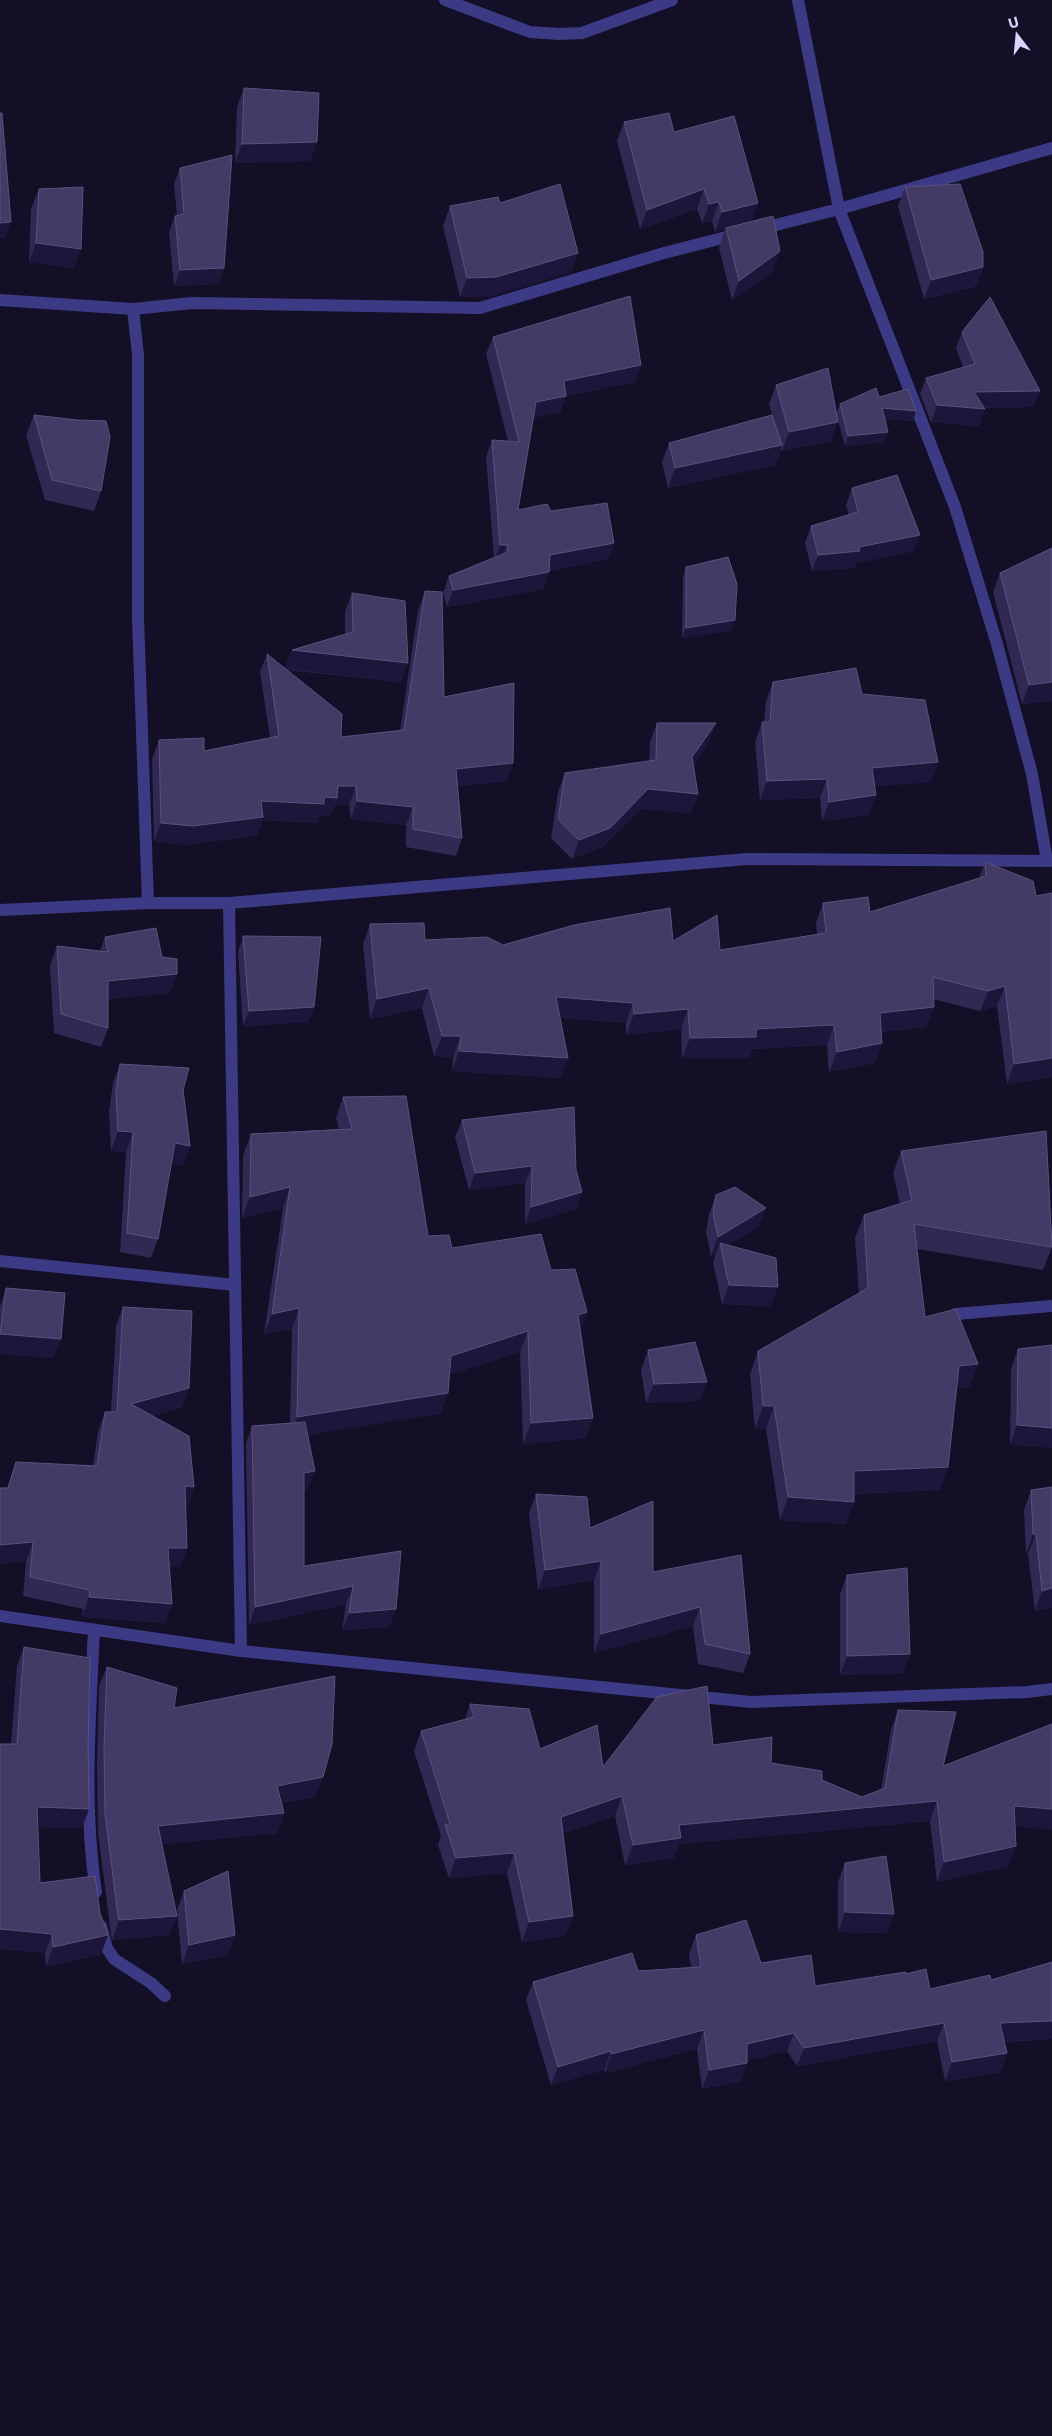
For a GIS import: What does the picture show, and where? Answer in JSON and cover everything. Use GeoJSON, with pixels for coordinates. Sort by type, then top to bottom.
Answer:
{"type":"FeatureCollection","features":[{"type":"Feature","properties":{"kind":"street"},"geometry":{"type":"LineString","coordinates":[[445,0],[530,32],[559,34],[582,33],[672,0]]}},
{"type":"Feature","properties":{"kind":"street"},"geometry":{"type":"LineString","coordinates":[[0,910],[148,903],[229,903],[747,859],[1049,861],[1032,774],[997,644],[955,507],[839,209],[798,0]]}},
{"type":"Feature","properties":{"kind":"street"},"geometry":{"type":"LineString","coordinates":[[0,300],[133,309],[192,303],[480,308],[664,253],[839,209],[1052,148]]}},
{"type":"Feature","properties":{"kind":"street"},"geometry":{"type":"LineString","coordinates":[[133,309],[138,355],[138,618],[148,903]]}},
{"type":"Feature","properties":{"kind":"street"},"geometry":{"type":"LineString","coordinates":[[229,903],[241,1651]]}},
{"type":"Feature","properties":{"kind":"street"},"geometry":{"type":"LineString","coordinates":[[0,1261],[235,1285]]}},
{"type":"Feature","properties":{"kind":"street"},"geometry":{"type":"LineString","coordinates":[[956,1314],[1052,1306]]}},
{"type":"Feature","properties":{"kind":"street"},"geometry":{"type":"LineString","coordinates":[[0,1616],[241,1651],[751,1702],[1052,1689]]}},
{"type":"Feature","properties":{"kind":"street"},"geometry":{"type":"LineString","coordinates":[[94,1630],[90,1737],[90,1839],[98,1907],[106,1948],[114,1959],[150,1983],[165,1996]]}},
{"type":"Feature","properties":{"kind":"building"},"geometry":{"type":"Polygon","coordinates":[[[244,88],[319,93],[317,142],[242,144],[244,88]]]}},
{"type":"Feature","properties":{"kind":"building"},"geometry":{"type":"Polygon","coordinates":[[[0,113],[2,113],[11,222],[0,223],[0,113]]]}},
{"type":"Feature","properties":{"kind":"building"},"geometry":{"type":"Polygon","coordinates":[[[669,113],[674,132],[734,116],[758,203],[722,212],[719,202],[709,204],[704,189],[647,210],[624,122],[669,113]]]}},
{"type":"Feature","properties":{"kind":"building"},"geometry":{"type":"Polygon","coordinates":[[[232,155],[224,268],[180,270],[175,216],[184,214],[180,168],[232,155]]]}},
{"type":"Feature","properties":{"kind":"building"},"geometry":{"type":"Polygon","coordinates":[[[560,184],[578,253],[496,277],[467,278],[450,206],[498,197],[500,203],[560,184]]]}},
{"type":"Feature","properties":{"kind":"building"},"geometry":{"type":"Polygon","coordinates":[[[960,184],[983,252],[983,267],[931,280],[905,187],[960,184]]]}},
{"type":"Feature","properties":{"kind":"building"},"geometry":{"type":"Polygon","coordinates":[[[83,187],[81,249],[36,243],[39,189],[83,187]]]}},
{"type":"Feature","properties":{"kind":"building"},"geometry":{"type":"Polygon","coordinates":[[[773,216],[780,251],[739,281],[726,228],[773,216]]]}},
{"type":"Feature","properties":{"kind":"building"},"geometry":{"type":"Polygon","coordinates":[[[630,296],[641,365],[564,381],[566,396],[536,402],[518,510],[547,504],[551,511],[607,503],[614,543],[550,555],[549,572],[453,590],[449,576],[508,552],[507,545],[500,545],[492,440],[519,442],[493,337],[630,296]]]}},
{"type":"Feature","properties":{"kind":"building"},"geometry":{"type":"Polygon","coordinates":[[[990,297],[1040,391],[974,392],[985,409],[937,405],[926,378],[975,364],[962,332],[990,297]]]}},
{"type":"Feature","properties":{"kind":"building"},"geometry":{"type":"Polygon","coordinates":[[[828,368],[838,422],[789,432],[776,385],[828,368]]]}},
{"type":"Feature","properties":{"kind":"building"},"geometry":{"type":"Polygon","coordinates":[[[876,388],[879,397],[908,389],[916,411],[882,408],[888,432],[848,436],[840,404],[876,388]]]}},
{"type":"Feature","properties":{"kind":"building"},"geometry":{"type":"Polygon","coordinates":[[[34,415],[106,421],[110,437],[101,491],[52,480],[34,415]]]}},
{"type":"Feature","properties":{"kind":"building"},"geometry":{"type":"Polygon","coordinates":[[[772,415],[782,445],[675,468],[669,443],[772,415]]]}},
{"type":"Feature","properties":{"kind":"building"},"geometry":{"type":"Polygon","coordinates":[[[897,475],[920,535],[859,547],[860,551],[818,555],[811,526],[858,512],[852,488],[897,475]]]}},
{"type":"Feature","properties":{"kind":"building"},"geometry":{"type":"Polygon","coordinates":[[[1052,548],[1052,682],[1029,685],[1000,573],[1052,548]]]}},
{"type":"Feature","properties":{"kind":"building"},"geometry":{"type":"Polygon","coordinates":[[[728,557],[737,584],[735,620],[686,628],[686,567],[728,557]]]}},
{"type":"Feature","properties":{"kind":"building"},"geometry":{"type":"Polygon","coordinates":[[[425,591],[442,592],[444,697],[514,683],[513,763],[456,769],[462,838],[413,829],[413,807],[357,801],[356,786],[338,786],[337,798],[324,797],[324,804],[261,801],[263,817],[193,826],[161,823],[159,740],[204,738],[204,751],[279,736],[267,654],[342,714],[341,737],[404,730],[425,591]]]}},
{"type":"Feature","properties":{"kind":"building"},"geometry":{"type":"Polygon","coordinates":[[[352,593],[405,601],[408,663],[292,650],[353,632],[352,593]]]}},
{"type":"Feature","properties":{"kind":"building"},"geometry":{"type":"Polygon","coordinates":[[[856,668],[862,694],[925,700],[938,762],[872,768],[876,795],[829,802],[827,779],[767,781],[762,722],[770,722],[773,682],[856,668]]]}},
{"type":"Feature","properties":{"kind":"building"},"geometry":{"type":"Polygon","coordinates":[[[657,723],[716,723],[692,757],[698,794],[648,789],[610,828],[579,840],[558,819],[565,773],[656,760],[657,723]]]}},
{"type":"Feature","properties":{"kind":"building"},"geometry":{"type":"Polygon","coordinates":[[[985,862],[1033,881],[1036,896],[1052,893],[1052,1058],[1014,1064],[1005,986],[988,991],[933,977],[934,1007],[880,1013],[882,1043],[837,1052],[834,1025],[756,1029],[756,1037],[690,1038],[688,1009],[634,1014],[633,1003],[556,997],[568,1058],[459,1051],[461,1036],[442,1036],[429,988],[377,999],[370,924],[424,923],[425,940],[487,937],[503,945],[574,925],[670,908],[673,941],[717,915],[720,950],[826,933],[823,903],[868,897],[870,912],[986,876],[985,862]]]}},
{"type":"Feature","properties":{"kind":"building"},"geometry":{"type":"Polygon","coordinates":[[[156,928],[162,957],[177,959],[177,974],[108,981],[108,1028],[61,1014],[57,946],[108,952],[105,937],[156,928]]]}},
{"type":"Feature","properties":{"kind":"building"},"geometry":{"type":"Polygon","coordinates":[[[243,936],[321,937],[314,1007],[249,1011],[243,936]]]}},
{"type":"Feature","properties":{"kind":"building"},"geometry":{"type":"Polygon","coordinates":[[[120,1064],[189,1068],[183,1090],[190,1146],[175,1143],[158,1239],[127,1233],[133,1132],[118,1131],[116,1093],[120,1064]]]}},
{"type":"Feature","properties":{"kind":"building"},"geometry":{"type":"Polygon","coordinates":[[[406,1096],[428,1236],[449,1235],[452,1248],[541,1234],[551,1270],[575,1269],[587,1312],[578,1315],[593,1418],[531,1423],[528,1331],[451,1356],[448,1393],[297,1417],[299,1308],[272,1314],[290,1187],[250,1197],[251,1134],[352,1129],[343,1097],[406,1096]]]}},
{"type":"Feature","properties":{"kind":"building"},"geometry":{"type":"Polygon","coordinates":[[[574,1107],[576,1170],[582,1192],[531,1207],[532,1166],[475,1173],[462,1120],[574,1107]]]}},
{"type":"Feature","properties":{"kind":"building"},"geometry":{"type":"Polygon","coordinates":[[[1046,1131],[1052,1247],[914,1224],[925,1317],[956,1309],[978,1364],[959,1366],[948,1467],[854,1471],[854,1502],[788,1497],[774,1406],[763,1406],[758,1351],[868,1288],[864,1215],[912,1200],[901,1151],[1046,1131]]]}},
{"type":"Feature","properties":{"kind":"building"},"geometry":{"type":"Polygon","coordinates":[[[735,1187],[766,1208],[718,1237],[713,1213],[716,1195],[735,1187]]]}},
{"type":"Feature","properties":{"kind":"building"},"geometry":{"type":"Polygon","coordinates":[[[720,1243],[776,1258],[778,1287],[729,1285],[720,1243]]]}},
{"type":"Feature","properties":{"kind":"building"},"geometry":{"type":"Polygon","coordinates":[[[6,1288],[65,1293],[61,1339],[0,1334],[6,1288]]]}},
{"type":"Feature","properties":{"kind":"building"},"geometry":{"type":"Polygon","coordinates":[[[123,1307],[192,1311],[189,1388],[131,1404],[189,1436],[194,1487],[185,1486],[187,1548],[168,1548],[172,1604],[89,1597],[90,1590],[30,1577],[33,1542],[0,1545],[0,1488],[8,1488],[16,1462],[97,1466],[105,1412],[117,1412],[123,1307]]]}},
{"type":"Feature","properties":{"kind":"building"},"geometry":{"type":"Polygon","coordinates":[[[695,1342],[707,1382],[654,1384],[648,1350],[695,1342]]]}},
{"type":"Feature","properties":{"kind":"building"},"geometry":{"type":"Polygon","coordinates":[[[1052,1345],[1052,1428],[1017,1425],[1018,1349],[1052,1345]]]}},
{"type":"Feature","properties":{"kind":"building"},"geometry":{"type":"Polygon","coordinates":[[[305,1422],[315,1471],[304,1473],[304,1566],[401,1551],[396,1609],[349,1613],[353,1586],[255,1607],[252,1426],[305,1422]]]}},
{"type":"Feature","properties":{"kind":"building"},"geometry":{"type":"Polygon","coordinates":[[[1052,1487],[1052,1588],[1042,1591],[1036,1534],[1033,1534],[1031,1490],[1052,1487]]]}},
{"type":"Feature","properties":{"kind":"building"},"geometry":{"type":"Polygon","coordinates":[[[536,1494],[587,1497],[590,1528],[653,1501],[653,1572],[741,1555],[750,1654],[705,1644],[700,1607],[601,1634],[601,1561],[545,1570],[536,1494]]]}},
{"type":"Feature","properties":{"kind":"building"},"geometry":{"type":"Polygon","coordinates":[[[907,1568],[910,1654],[847,1656],[847,1575],[907,1568]]]}},
{"type":"Feature","properties":{"kind":"building"},"geometry":{"type":"Polygon","coordinates":[[[24,1647],[90,1658],[89,1809],[37,1807],[40,1883],[95,1876],[100,1913],[108,1935],[53,1947],[52,1934],[0,1929],[0,1744],[17,1744],[24,1647]]]}},
{"type":"Feature","properties":{"kind":"building"},"geometry":{"type":"Polygon","coordinates":[[[107,1667],[177,1688],[174,1708],[335,1676],[332,1744],[323,1777],[277,1786],[284,1813],[158,1826],[177,1916],[119,1920],[105,1813],[104,1746],[107,1667]]]}},
{"type":"Feature","properties":{"kind":"building"},"geometry":{"type":"Polygon","coordinates":[[[707,1686],[713,1745],[772,1737],[771,1763],[822,1771],[822,1780],[862,1797],[885,1788],[898,1710],[956,1712],[943,1766],[1052,1724],[1052,1809],[1014,1806],[1016,1846],[944,1862],[937,1801],[679,1825],[681,1838],[633,1845],[622,1796],[561,1817],[573,1916],[529,1922],[514,1853],[456,1858],[445,1825],[450,1824],[421,1731],[474,1717],[470,1704],[529,1709],[540,1749],[597,1725],[603,1767],[657,1697],[707,1686]]]}},
{"type":"Feature","properties":{"kind":"building"},"geometry":{"type":"Polygon","coordinates":[[[886,1856],[894,1914],[845,1912],[845,1863],[886,1856]]]}},
{"type":"Feature","properties":{"kind":"building"},"geometry":{"type":"Polygon","coordinates":[[[228,1871],[235,1935],[189,1945],[184,1891],[228,1871]]]}},
{"type":"Feature","properties":{"kind":"building"},"geometry":{"type":"Polygon","coordinates":[[[746,1920],[761,1963],[811,1955],[815,1986],[906,1972],[906,1974],[926,1969],[930,1989],[990,1975],[991,1980],[1052,1962],[1052,2021],[1000,2023],[1007,2053],[952,2062],[944,2023],[804,2048],[794,2033],[747,2044],[747,2063],[709,2070],[704,2030],[611,2054],[611,2051],[558,2067],[533,1982],[632,1953],[638,1971],[701,1967],[696,1935],[746,1920]]]}}]}
